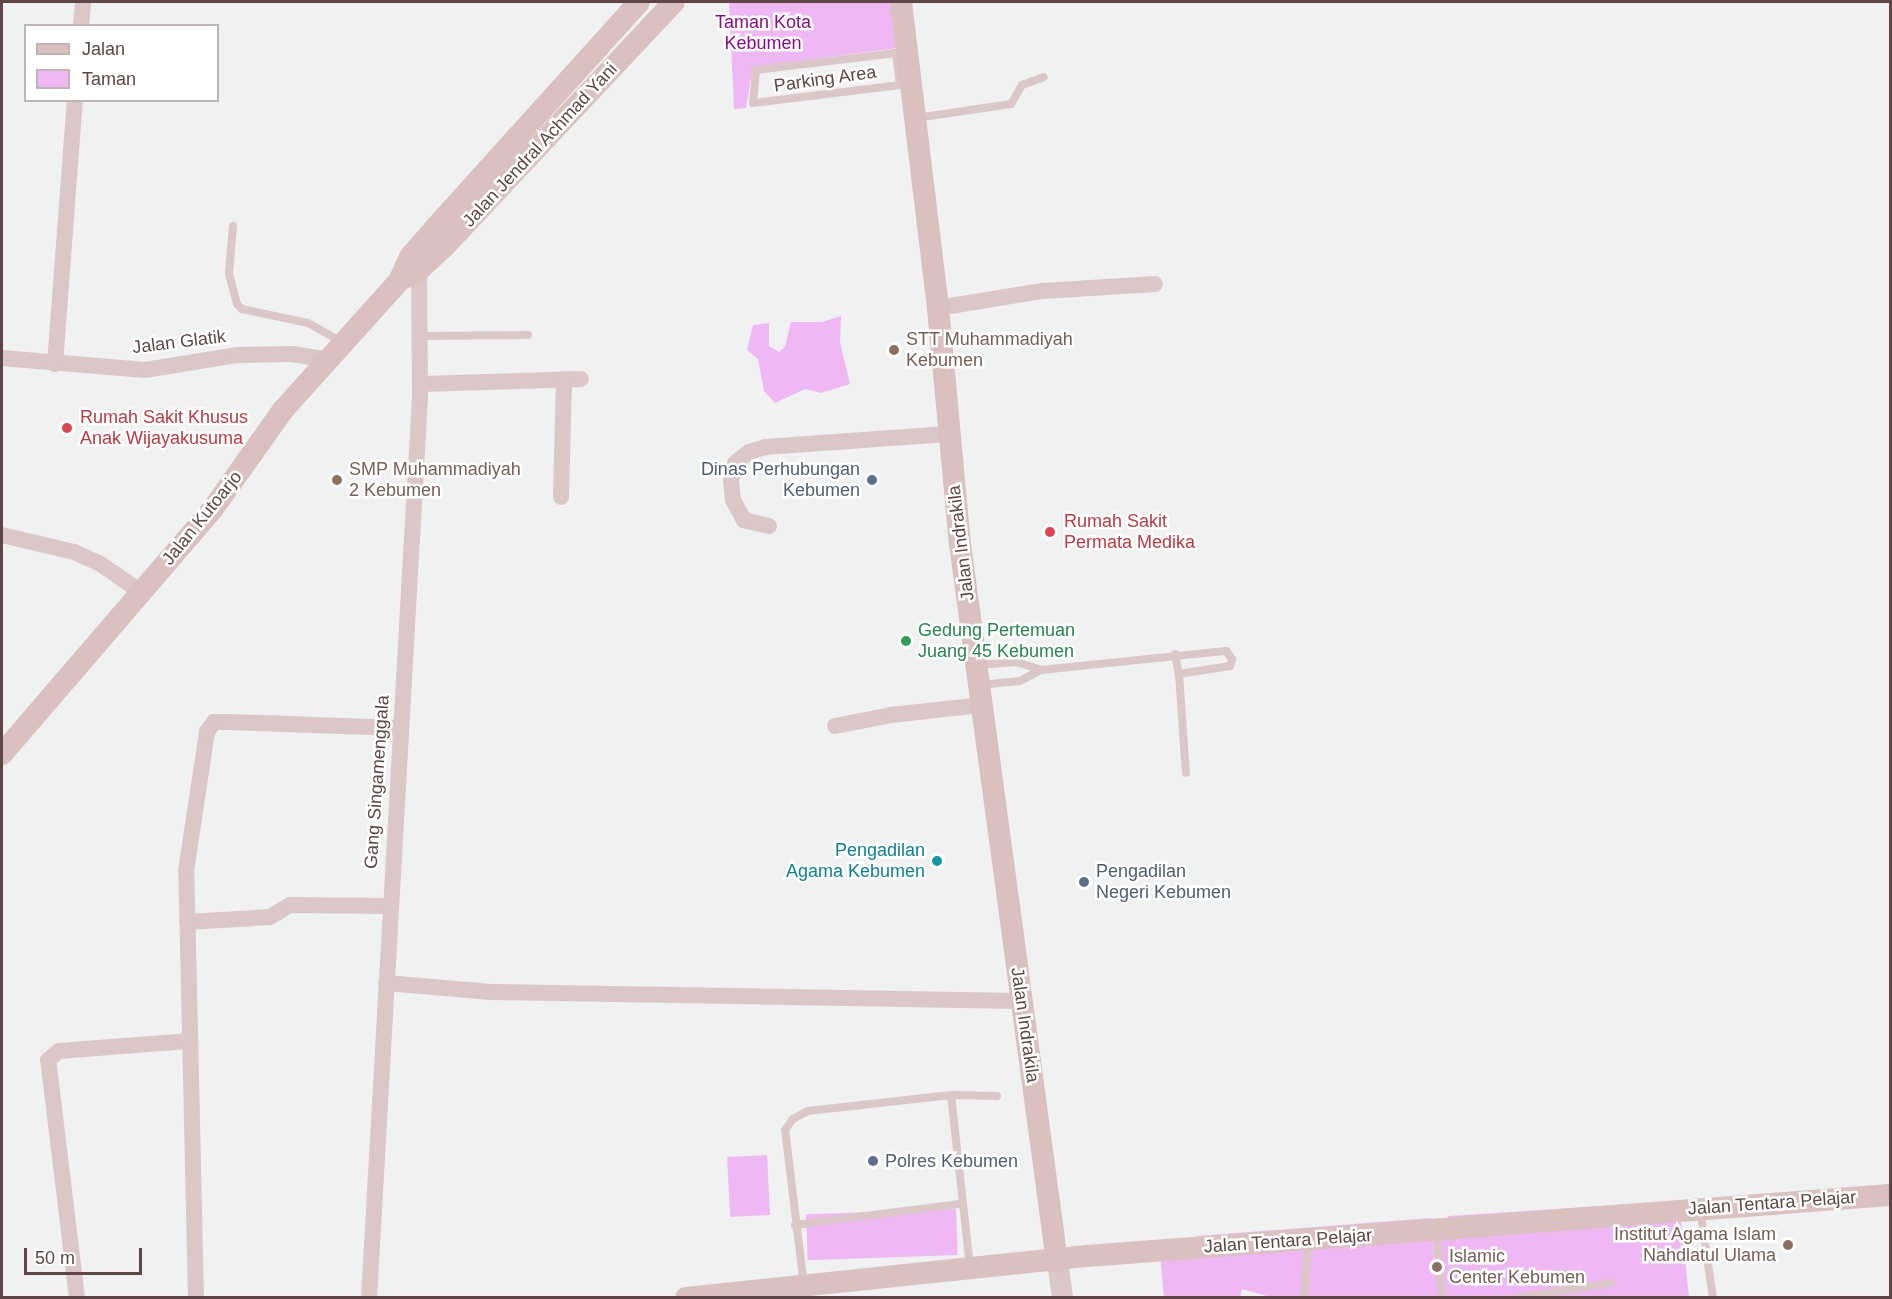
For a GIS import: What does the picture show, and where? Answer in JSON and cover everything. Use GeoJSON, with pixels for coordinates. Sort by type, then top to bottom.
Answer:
{"type":"FeatureCollection","features":[{"type":"Feature","properties":{"kind":"main road"},"geometry":{"type":"LineString","coordinates":[[415,264],[639,2]]}},
{"type":"Feature","properties":{"kind":"main road","name":"Jalan Jendral Achmad Yani"},"geometry":{"type":"LineString","coordinates":[[415,264],[674,2]]}},
{"type":"Feature","properties":{"kind":"main road","name":"Jalan Indrakila"},"geometry":{"type":"LineString","coordinates":[[901,2],[904,69],[915,118],[938,308],[948,434],[979,685],[1057,1261]]}},
{"type":"Feature","properties":{"kind":"main road","name":"Jalan Kutoarjo"},"geometry":{"type":"LineString","coordinates":[[2,754],[212,510],[325,359],[415,264]]}},
{"type":"Feature","properties":{"kind":"main road","name":"Jalan Tentara Pelajar"},"geometry":{"type":"LineString","coordinates":[[692,1297],[970,1267],[1436,1228],[1890,1195]]}},
{"type":"Feature","properties":{"kind":"street"},"geometry":{"type":"LineString","coordinates":[[81,24],[83,2]]}},
{"type":"Feature","properties":{"kind":"street"},"geometry":{"type":"LineString","coordinates":[[55,364],[75,102]]}},
{"type":"Feature","properties":{"kind":"street","name":"Gang Singamenggala"},"geometry":{"type":"LineString","coordinates":[[369,1298],[396,984],[389,906],[420,384],[421,336],[415,264]]}},
{"type":"Feature","properties":{"kind":"street"},"geometry":{"type":"LineString","coordinates":[[938,308],[1042,291],[1155,284]]}},
{"type":"Feature","properties":{"kind":"street","name":"Jalan Glatik"},"geometry":{"type":"LineString","coordinates":[[2,358],[146,370],[238,355],[292,354],[325,359]]}},
{"type":"Feature","properties":{"kind":"street"},"geometry":{"type":"LineString","coordinates":[[420,384],[581,379]]}},
{"type":"Feature","properties":{"kind":"street"},"geometry":{"type":"LineString","coordinates":[[561,497],[564,380]]}},
{"type":"Feature","properties":{"kind":"street"},"geometry":{"type":"LineString","coordinates":[[769,526],[744,520],[733,500],[730,481],[735,463],[749,452],[765,447],[948,434]]}},
{"type":"Feature","properties":{"kind":"street"},"geometry":{"type":"LineString","coordinates":[[2,535],[74,552],[99,563],[141,592]]}},
{"type":"Feature","properties":{"kind":"street"},"geometry":{"type":"LineString","coordinates":[[835,726],[891,715],[979,685]]}},
{"type":"Feature","properties":{"kind":"street"},"geometry":{"type":"LineString","coordinates":[[196,1298],[188,1041],[186,871],[207,732],[214,722],[400,728]]}},
{"type":"Feature","properties":{"kind":"street"},"geometry":{"type":"LineString","coordinates":[[187,922],[270,917],[290,905],[389,906]]}},
{"type":"Feature","properties":{"kind":"street"},"geometry":{"type":"LineString","coordinates":[[396,984],[492,992],[1022,1001]]}},
{"type":"Feature","properties":{"kind":"street"},"geometry":{"type":"LineString","coordinates":[[77,1298],[48,1060],[59,1051],[188,1041]]}},
{"type":"Feature","properties":{"kind":"street"},"geometry":{"type":"LineString","coordinates":[[1057,1261],[1062,1298]]}},
{"type":"Feature","properties":{"kind":"lane","name":"Parking Area"},"geometry":{"type":"LineString","coordinates":[[896,53],[904,69],[899,85],[756,105],[751,100],[756,70],[896,53]]}},
{"type":"Feature","properties":{"kind":"lane"},"geometry":{"type":"LineString","coordinates":[[915,118],[1011,104],[1022,85],[1044,77]]}},
{"type":"Feature","properties":{"kind":"lane"},"geometry":{"type":"LineString","coordinates":[[233,226],[229,274],[237,304],[242,309],[308,323],[342,343]]}},
{"type":"Feature","properties":{"kind":"lane"},"geometry":{"type":"LineString","coordinates":[[421,336],[528,335]]}},
{"type":"Feature","properties":{"kind":"lane"},"geometry":{"type":"LineString","coordinates":[[979,685],[1020,681],[1041,670],[1175,654],[1226,651],[1232,659],[1230,666],[1224,668],[1179,674]]}},
{"type":"Feature","properties":{"kind":"lane"},"geometry":{"type":"LineString","coordinates":[[1175,654],[1179,674],[1186,773]]}},
{"type":"Feature","properties":{"kind":"lane"},"geometry":{"type":"LineString","coordinates":[[979,685],[1017,662],[1041,670]]}},
{"type":"Feature","properties":{"kind":"lane"},"geometry":{"type":"LineString","coordinates":[[951,1095],[960,1204],[970,1267]]}},
{"type":"Feature","properties":{"kind":"lane"},"geometry":{"type":"LineString","coordinates":[[804,1286],[786,1150],[786,1130],[793,1119],[808,1112],[951,1095],[997,1096]]}},
{"type":"Feature","properties":{"kind":"lane"},"geometry":{"type":"LineString","coordinates":[[795,1225],[960,1204]]}},
{"type":"Feature","properties":{"kind":"lane"},"geometry":{"type":"LineString","coordinates":[[1700,1209],[1713,1298]]}},
{"type":"Feature","properties":{"kind":"lane"},"geometry":{"type":"LineString","coordinates":[[1436,1228],[1442,1298]]}},
{"type":"Feature","properties":{"kind":"lane"},"geometry":{"type":"LineString","coordinates":[[1304,1298],[1309,1239]]}},
{"type":"Feature","properties":{"kind":"lane"},"geometry":{"type":"LineString","coordinates":[[1516,1298],[1611,1283]]}},
{"type":"Feature","properties":{"kind":"green space","name":"Taman Kota Kebumen"},"geometry":{"type":"Polygon","coordinates":[[[729,2],[893,2],[898,48],[753,67],[746,108],[734,109],[729,2]]]}},
{"type":"Feature","properties":{"kind":"green space"},"geometry":{"type":"Polygon","coordinates":[[[841,316],[840,342],[850,384],[821,393],[805,389],[775,403],[764,391],[758,359],[747,350],[753,325],[769,323],[769,346],[779,352],[785,347],[791,322],[822,322],[841,316]]]}},
{"type":"Feature","properties":{"kind":"green space"},"geometry":{"type":"Polygon","coordinates":[[[767,1155],[770,1215],[730,1217],[727,1157],[767,1155]]]}},
{"type":"Feature","properties":{"kind":"green space","name":"Islamic Center Kebumen"},"geometry":{"type":"Polygon","coordinates":[[[1679,1201],[1689,1297],[1274,1298],[1242,1289],[1240,1297],[1164,1297],[1159,1243],[1196,1240],[1197,1236],[1431,1218],[1435,1271],[1439,1222],[1448,1221],[1448,1216],[1679,1201]]]}},
{"type":"Feature","properties":{"kind":"green space"},"geometry":{"type":"Polygon","coordinates":[[[956,1209],[958,1255],[808,1260],[806,1214],[956,1209]]]}},
{"type":"Feature","properties":{"kind":"place","name":"STT Muhammadiyah Kebumen"},"geometry":{"type":"Point","coordinates":[894,350]}},
{"type":"Feature","properties":{"kind":"place","name":"Rumah Sakit Khusus Anak Wijayakusuma"},"geometry":{"type":"Point","coordinates":[67,428]}},
{"type":"Feature","properties":{"kind":"place","name":"SMP Muhammadiyah 2 Kebumen"},"geometry":{"type":"Point","coordinates":[337,480]}},
{"type":"Feature","properties":{"kind":"place","name":"Dinas Perhubungan Kebumen"},"geometry":{"type":"Point","coordinates":[872,480]}},
{"type":"Feature","properties":{"kind":"place","name":"Rumah Sakit Permata Medika"},"geometry":{"type":"Point","coordinates":[1050,532]}},
{"type":"Feature","properties":{"kind":"place","name":"Gedung Pertemuan Juang 45 Kebumen"},"geometry":{"type":"Point","coordinates":[906,641]}},
{"type":"Feature","properties":{"kind":"place","name":"Pengadilan Agama Kebumen"},"geometry":{"type":"Point","coordinates":[937,861]}},
{"type":"Feature","properties":{"kind":"place","name":"Pengadilan Negeri Kebumen"},"geometry":{"type":"Point","coordinates":[1084,882]}},
{"type":"Feature","properties":{"kind":"place","name":"Polres Kebumen"},"geometry":{"type":"Point","coordinates":[873,1161]}},
{"type":"Feature","properties":{"kind":"place","name":"Institut Agama Islam Nahdlatul Ulama"},"geometry":{"type":"Point","coordinates":[1788,1245]}},
{"type":"Feature","properties":{"kind":"place","name":"Islamic Center Kebumen"},"geometry":{"type":"Point","coordinates":[1437,1267]}}]}
